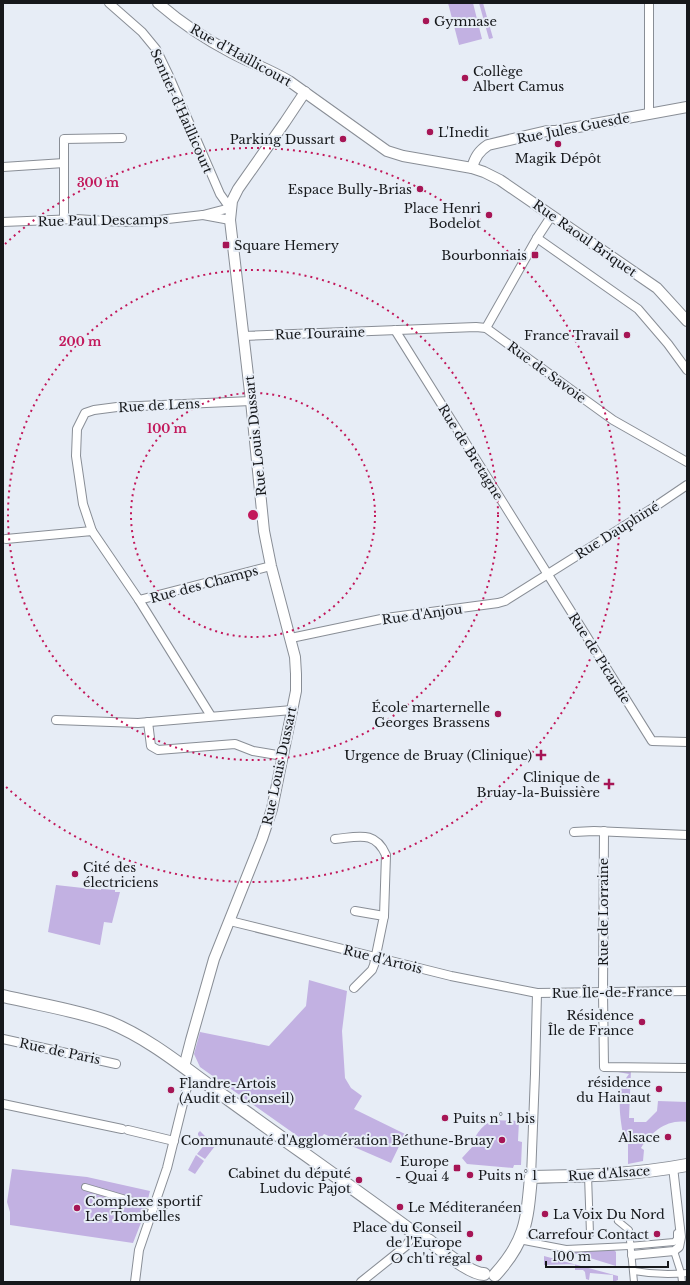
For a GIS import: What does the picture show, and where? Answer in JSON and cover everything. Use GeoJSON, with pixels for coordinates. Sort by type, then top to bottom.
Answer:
{"type":"FeatureCollection","features":[{"type":"Feature","properties":{"kind":"main road"},"geometry":{"type":"LineString","coordinates":[[3,996],[78,1013],[108,1022],[136,1035],[188,1069],[410,1230],[428,1240],[470,1270],[487,1279],[509,1259],[523,1232],[528,1213],[531,1177]]}},
{"type":"Feature","properties":{"kind":"main road","name":"Rue d'Alsace"},"geometry":{"type":"LineString","coordinates":[[531,1177],[647,1171],[673,1172],[687,1165]]}},
{"type":"Feature","properties":{"kind":"street","name":"Sentier d'Haillicourt"},"geometry":{"type":"LineString","coordinates":[[109,3],[142,32],[156,49],[220,194],[230,208]]}},
{"type":"Feature","properties":{"kind":"street","name":"Rue d'Haillicourt"},"geometry":{"type":"LineString","coordinates":[[158,3],[178,19],[209,40],[232,53],[277,74],[305,92]]}},
{"type":"Feature","properties":{"kind":"street"},"geometry":{"type":"LineString","coordinates":[[649,3],[649,114]]}},
{"type":"Feature","properties":{"kind":"street","name":"Rue Louis Dussart"},"geometry":{"type":"LineString","coordinates":[[188,1069],[191,1040],[214,959],[267,827],[278,784],[296,691],[295,657],[271,566],[264,531],[244,336],[230,220],[230,208],[238,189],[305,92]]}},
{"type":"Feature","properties":{"kind":"street"},"geometry":{"type":"LineString","coordinates":[[305,92],[387,150],[403,156],[472,168]]}},
{"type":"Feature","properties":{"kind":"street","name":"Rue Jules Guesde"},"geometry":{"type":"LineString","coordinates":[[472,168],[476,156],[488,145],[547,131],[556,131],[687,107]]}},
{"type":"Feature","properties":{"kind":"street"},"geometry":{"type":"LineString","coordinates":[[64,219],[64,139],[122,138]]}},
{"type":"Feature","properties":{"kind":"street"},"geometry":{"type":"LineString","coordinates":[[3,167],[64,163]]}},
{"type":"Feature","properties":{"kind":"street","name":"Rue Raoul Briquet"},"geometry":{"type":"LineString","coordinates":[[472,168],[500,180],[657,288],[686,319]]}},
{"type":"Feature","properties":{"kind":"street","name":"Rue Paul Descamps"},"geometry":{"type":"LineString","coordinates":[[3,222],[64,219],[121,222],[150,221],[203,215],[230,208]]}},
{"type":"Feature","properties":{"kind":"street","name":"Rue Paul Descamps"},"geometry":{"type":"LineString","coordinates":[[203,215],[230,220]]}},
{"type":"Feature","properties":{"kind":"street"},"geometry":{"type":"LineString","coordinates":[[395,330],[476,327],[486,328],[537,238],[552,215]]}},
{"type":"Feature","properties":{"kind":"street"},"geometry":{"type":"LineString","coordinates":[[537,238],[638,309],[668,344],[687,370]]}},
{"type":"Feature","properties":{"kind":"street","name":"Rue de Savoie"},"geometry":{"type":"LineString","coordinates":[[486,328],[613,420],[687,462]]}},
{"type":"Feature","properties":{"kind":"street","name":"Rue Touraine"},"geometry":{"type":"LineString","coordinates":[[244,336],[395,330]]}},
{"type":"Feature","properties":{"kind":"street","name":"Rue de Bretagne"},"geometry":{"type":"LineString","coordinates":[[395,330],[547,574]]}},
{"type":"Feature","properties":{"kind":"street","name":"Rue de Lens"},"geometry":{"type":"LineString","coordinates":[[77,428],[85,413],[94,410],[117,407],[251,401]]}},
{"type":"Feature","properties":{"kind":"street","name":"Rue des Champs"},"geometry":{"type":"LineString","coordinates":[[77,428],[76,456],[83,504],[92,530],[140,600],[271,566]]}},
{"type":"Feature","properties":{"kind":"street","name":"Rue Dauphiné"},"geometry":{"type":"LineString","coordinates":[[547,574],[687,485]]}},
{"type":"Feature","properties":{"kind":"street"},"geometry":{"type":"LineString","coordinates":[[6,539],[92,530]]}},
{"type":"Feature","properties":{"kind":"street","name":"Rue d'Anjou"},"geometry":{"type":"LineString","coordinates":[[290,638],[386,618],[498,603],[510,598],[547,574]]}},
{"type":"Feature","properties":{"kind":"street","name":"Rue de Picardie"},"geometry":{"type":"LineString","coordinates":[[547,574],[652,741],[687,742]]}},
{"type":"Feature","properties":{"kind":"street"},"geometry":{"type":"LineString","coordinates":[[140,600],[210,716]]}},
{"type":"Feature","properties":{"kind":"street"},"geometry":{"type":"LineString","coordinates":[[56,720],[138,723],[292,710]]}},
{"type":"Feature","properties":{"kind":"street"},"geometry":{"type":"LineString","coordinates":[[148,722],[151,746],[158,750],[235,744],[253,751],[283,756]]}},
{"type":"Feature","properties":{"kind":"street"},"geometry":{"type":"LineString","coordinates":[[574,832],[604,831],[687,835]]}},
{"type":"Feature","properties":{"kind":"street","name":"Rue de Lorraine"},"geometry":{"type":"LineString","coordinates":[[604,831],[604,1067],[687,1068]]}},
{"type":"Feature","properties":{"kind":"street"},"geometry":{"type":"LineString","coordinates":[[335,839],[365,837],[373,839],[379,842],[386,855],[384,916],[372,970],[354,988]]}},
{"type":"Feature","properties":{"kind":"street"},"geometry":{"type":"LineString","coordinates":[[355,911],[384,916]]}},
{"type":"Feature","properties":{"kind":"street","name":"Rue d'Artois"},"geometry":{"type":"LineString","coordinates":[[230,921],[451,976],[537,993]]}},
{"type":"Feature","properties":{"kind":"street","name":"Rue Île-de-France"},"geometry":{"type":"LineString","coordinates":[[537,993],[687,990]]}},
{"type":"Feature","properties":{"kind":"street"},"geometry":{"type":"LineString","coordinates":[[531,1177],[537,993]]}},
{"type":"Feature","properties":{"kind":"street","name":"Rue de Paris"},"geometry":{"type":"LineString","coordinates":[[3,1039],[116,1064]]}},
{"type":"Feature","properties":{"kind":"street"},"geometry":{"type":"LineString","coordinates":[[135,1282],[139,1250],[167,1168],[174,1141],[188,1069]]}},
{"type":"Feature","properties":{"kind":"street"},"geometry":{"type":"LineString","coordinates":[[3,1104],[174,1141]]}},
{"type":"Feature","properties":{"kind":"street"},"geometry":{"type":"LineString","coordinates":[[519,1240],[566,1249],[631,1246],[674,1242],[677,1240],[671,1179],[673,1172]]}},
{"type":"Feature","properties":{"kind":"street"},"geometry":{"type":"LineString","coordinates":[[632,1255],[674,1251],[679,1247],[681,1241],[673,1172]]}},
{"type":"Feature","properties":{"kind":"street"},"geometry":{"type":"LineString","coordinates":[[588,1175],[590,1234]]}},
{"type":"Feature","properties":{"kind":"street"},"geometry":{"type":"LineString","coordinates":[[85,1187],[153,1207]]}},
{"type":"Feature","properties":{"kind":"street"},"geometry":{"type":"LineString","coordinates":[[618,1221],[629,1230],[634,1282]]}},
{"type":"Feature","properties":{"kind":"street"},"geometry":{"type":"LineString","coordinates":[[361,1282],[408,1244],[410,1230]]}},
{"type":"Feature","properties":{"kind":"street"},"geometry":{"type":"LineString","coordinates":[[674,1251],[684,1273],[682,1282]]}},
{"type":"Feature","properties":{"kind":"street"},"geometry":{"type":"LineString","coordinates":[[634,1271],[647,1273],[684,1273]]}},
{"type":"Feature","properties":{"kind":"shaded area"},"geometry":{"type":"Polygon","coordinates":[[[448,3],[473,3],[482,39],[459,45],[448,3]]]}},
{"type":"Feature","properties":{"kind":"shaded area"},"geometry":{"type":"Polygon","coordinates":[[[479,3],[483,3],[493,38],[489,39],[479,3]]]}},
{"type":"Feature","properties":{"kind":"shaded area"},"geometry":{"type":"Polygon","coordinates":[[[56,885],[115,890],[115,892],[120,892],[112,923],[104,922],[100,945],[48,932],[56,885]]]}},
{"type":"Feature","properties":{"kind":"shaded area"},"geometry":{"type":"Polygon","coordinates":[[[309,980],[347,991],[342,1031],[345,1078],[351,1088],[362,1096],[354,1109],[405,1134],[391,1163],[324,1134],[313,1147],[200,1067],[194,1054],[200,1032],[269,1046],[306,1006],[309,980]]]}},
{"type":"Feature","properties":{"kind":"shaded area"},"geometry":{"type":"Polygon","coordinates":[[[607,1070],[631,1070],[629,1118],[634,1118],[634,1122],[646,1122],[657,1111],[658,1101],[687,1102],[687,1122],[666,1125],[655,1132],[641,1148],[644,1150],[643,1161],[628,1164],[628,1144],[624,1141],[620,1115],[620,1098],[624,1081],[629,1074],[607,1070]]]}},
{"type":"Feature","properties":{"kind":"shaded area"},"geometry":{"type":"Polygon","coordinates":[[[494,1120],[519,1121],[518,1141],[522,1142],[521,1165],[514,1165],[513,1168],[467,1164],[462,1158],[473,1146],[473,1142],[480,1130],[486,1124],[494,1120]]]}},
{"type":"Feature","properties":{"kind":"shaded area"},"geometry":{"type":"Polygon","coordinates":[[[200,1131],[215,1146],[205,1159],[197,1154],[205,1144],[198,1135],[200,1131]]]}},
{"type":"Feature","properties":{"kind":"shaded area"},"geometry":{"type":"Polygon","coordinates":[[[196,1155],[204,1161],[195,1174],[188,1170],[196,1155]]]}},
{"type":"Feature","properties":{"kind":"shaded area","name":"Complexe sportif Les Tombelles"},"geometry":{"type":"Polygon","coordinates":[[[12,1169],[87,1177],[150,1191],[144,1215],[133,1243],[10,1225],[10,1212],[7,1202],[12,1169]]]}},
{"type":"Feature","properties":{"kind":"shaded area"},"geometry":{"type":"Polygon","coordinates":[[[613,1249],[616,1252],[616,1266],[567,1251],[613,1249]]]}},
{"type":"Feature","properties":{"kind":"shaded area"},"geometry":{"type":"Polygon","coordinates":[[[544,1256],[574,1264],[544,1265],[544,1256]]]}},
{"type":"Feature","properties":{"kind":"shaded area"},"geometry":{"type":"Polygon","coordinates":[[[575,1264],[618,1276],[618,1280],[613,1282],[613,1275],[590,1273],[589,1280],[586,1279],[585,1272],[583,1270],[575,1270],[575,1264]]]}},
{"type":"Feature","properties":{"kind":"place","name":"Gymnase"},"geometry":{"type":"Point","coordinates":[426,21]}},
{"type":"Feature","properties":{"kind":"place","name":"Collège Albert Camus"},"geometry":{"type":"Point","coordinates":[465,78]}},
{"type":"Feature","properties":{"kind":"place","name":"L'Inedit"},"geometry":{"type":"Point","coordinates":[430,132]}},
{"type":"Feature","properties":{"kind":"place","name":"Parking Dussart"},"geometry":{"type":"Point","coordinates":[343,139]}},
{"type":"Feature","properties":{"kind":"place","name":"Magik Dépôt"},"geometry":{"type":"Point","coordinates":[558,144]}},
{"type":"Feature","properties":{"kind":"place","name":"Espace Bully-Brias"},"geometry":{"type":"Point","coordinates":[420,189]}},
{"type":"Feature","properties":{"kind":"place","name":"Place Henri Bodelot"},"geometry":{"type":"Point","coordinates":[489,215]}},
{"type":"Feature","properties":{"kind":"place","name":"Square Hemery"},"geometry":{"type":"Point","coordinates":[226,245]}},
{"type":"Feature","properties":{"kind":"place","name":"Bourbonnais"},"geometry":{"type":"Point","coordinates":[535,255]}},
{"type":"Feature","properties":{"kind":"place","name":"France Travail"},"geometry":{"type":"Point","coordinates":[627,335]}},
{"type":"Feature","properties":{"kind":"place","name":"École marternelle Georges Brassens"},"geometry":{"type":"Point","coordinates":[498,714]}},
{"type":"Feature","properties":{"kind":"place","name":"Urgence de Bruay (Clinique)"},"geometry":{"type":"Point","coordinates":[541,755]}},
{"type":"Feature","properties":{"kind":"place","name":"Clinique de Bruay-la-Buissière"},"geometry":{"type":"Point","coordinates":[609,784]}},
{"type":"Feature","properties":{"kind":"place","name":"Cité des électriciens"},"geometry":{"type":"Point","coordinates":[75,874]}},
{"type":"Feature","properties":{"kind":"place","name":"Résidence Île de France"},"geometry":{"type":"Point","coordinates":[642,1022]}},
{"type":"Feature","properties":{"kind":"place","name":"résidence du Hainaut"},"geometry":{"type":"Point","coordinates":[659,1089]}},
{"type":"Feature","properties":{"kind":"place","name":"Flandre-Artois (Audit et Conseil)"},"geometry":{"type":"Point","coordinates":[171,1090]}},
{"type":"Feature","properties":{"kind":"place","name":"Puits n° 1 bis"},"geometry":{"type":"Point","coordinates":[445,1118]}},
{"type":"Feature","properties":{"kind":"place","name":"Alsace"},"geometry":{"type":"Point","coordinates":[668,1137]}},
{"type":"Feature","properties":{"kind":"place","name":"Communauté d'Agglomération Béthune-Bruay"},"geometry":{"type":"Point","coordinates":[502,1140]}},
{"type":"Feature","properties":{"kind":"place","name":"Europe - Quai 4"},"geometry":{"type":"Point","coordinates":[457,1168]}},
{"type":"Feature","properties":{"kind":"place","name":"Puits n° 1"},"geometry":{"type":"Point","coordinates":[470,1175]}},
{"type":"Feature","properties":{"kind":"place","name":"Cabinet du député Ludovic Pajot"},"geometry":{"type":"Point","coordinates":[359,1180]}},
{"type":"Feature","properties":{"kind":"place","name":"Le Méditeranéen"},"geometry":{"type":"Point","coordinates":[400,1207]}},
{"type":"Feature","properties":{"kind":"place","name":"Complexe sportif Les Tombelles"},"geometry":{"type":"Point","coordinates":[77,1208]}},
{"type":"Feature","properties":{"kind":"place","name":"La Voix Du Nord"},"geometry":{"type":"Point","coordinates":[545,1214]}},
{"type":"Feature","properties":{"kind":"place","name":"Place du Conseil de l'Europe"},"geometry":{"type":"Point","coordinates":[470,1234]}},
{"type":"Feature","properties":{"kind":"place","name":"Carrefour Contact"},"geometry":{"type":"Point","coordinates":[657,1234]}},
{"type":"Feature","properties":{"kind":"place","name":"O ch'ti régal"},"geometry":{"type":"Point","coordinates":[479,1258]}}]}
